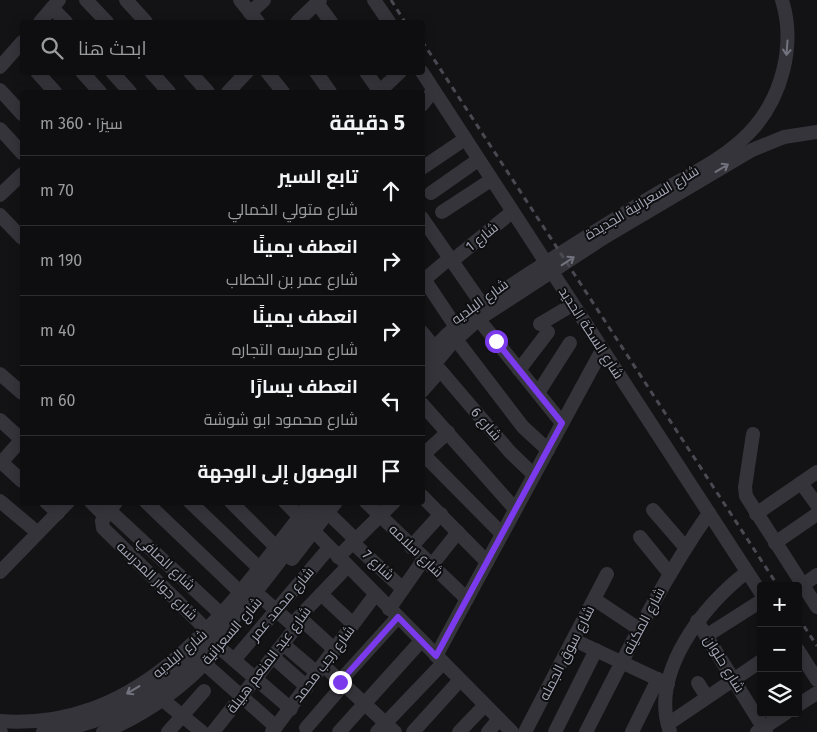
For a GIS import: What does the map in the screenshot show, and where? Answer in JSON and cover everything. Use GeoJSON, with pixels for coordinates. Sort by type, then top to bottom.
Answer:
{"type":"FeatureCollection","features":[{"type":"Feature","properties":{"kind":"street"},"geometry":{"type":"LineString","coordinates":[[86,0],[104,20]]}},
{"type":"Feature","properties":{"kind":"street"},"geometry":{"type":"LineString","coordinates":[[126,0],[144,20]]}},
{"type":"Feature","properties":{"kind":"street"},"geometry":{"type":"LineString","coordinates":[[240,0],[254,18],[264,0]]}},
{"type":"Feature","properties":{"kind":"street"},"geometry":{"type":"LineString","coordinates":[[374,0],[388,20]]}},
{"type":"Feature","properties":{"kind":"street","name":"شارع السعرانية الجديدة"},"geometry":{"type":"LineString","coordinates":[[425,358],[444,336],[480,306],[600,227],[723,155],[750,133],[770,105],[783,73],[787,38],[782,0]]}},
{"type":"Feature","properties":{"kind":"street"},"geometry":{"type":"LineString","coordinates":[[299,20],[319,2],[329,20]]}},
{"type":"Feature","properties":{"kind":"street"},"geometry":{"type":"LineString","coordinates":[[42,20],[55,4],[65,20]]}},
{"type":"Feature","properties":{"kind":"street"},"geometry":{"type":"LineString","coordinates":[[0,67],[20,49]]}},
{"type":"Feature","properties":{"kind":"street"},"geometry":{"type":"LineString","coordinates":[[40,75],[53,90]]}},
{"type":"Feature","properties":{"kind":"street"},"geometry":{"type":"LineString","coordinates":[[85,75],[98,90]]}},
{"type":"Feature","properties":{"kind":"street"},"geometry":{"type":"LineString","coordinates":[[115,75],[128,90]]}},
{"type":"Feature","properties":{"kind":"street"},"geometry":{"type":"LineString","coordinates":[[154,75],[167,90]]}},
{"type":"Feature","properties":{"kind":"street"},"geometry":{"type":"LineString","coordinates":[[193,75],[206,90]]}},
{"type":"Feature","properties":{"kind":"street"},"geometry":{"type":"LineString","coordinates":[[233,90],[245,75]]}},
{"type":"Feature","properties":{"kind":"street"},"geometry":{"type":"LineString","coordinates":[[269,75],[281,90]]}},
{"type":"Feature","properties":{"kind":"street"},"geometry":{"type":"LineString","coordinates":[[318,75],[329,90]]}},
{"type":"Feature","properties":{"kind":"street"},"geometry":{"type":"LineString","coordinates":[[368,75],[378,90]]}},
{"type":"Feature","properties":{"kind":"street"},"geometry":{"type":"LineString","coordinates":[[381,90],[397,75]]}},
{"type":"Feature","properties":{"kind":"street","name":"شارع السكة الحديد"},"geometry":{"type":"LineString","coordinates":[[424,75],[757,587]]}},
{"type":"Feature","properties":{"kind":"street"},"geometry":{"type":"LineString","coordinates":[[0,90],[20,112]]}},
{"type":"Feature","properties":{"kind":"street"},"geometry":{"type":"LineString","coordinates":[[425,101],[434,90]]}},
{"type":"Feature","properties":{"kind":"street","name":"شارع السعرانية الجديدة"},"geometry":{"type":"LineString","coordinates":[[425,375],[452,343],[479,319],[605,237],[752,150],[784,137],[817,132]]}},
{"type":"Feature","properties":{"kind":"street"},"geometry":{"type":"LineString","coordinates":[[2,136],[20,150]]}},
{"type":"Feature","properties":{"kind":"street"},"geometry":{"type":"LineString","coordinates":[[425,166],[465,139]]}},
{"type":"Feature","properties":{"kind":"street"},"geometry":{"type":"LineString","coordinates":[[431,193],[478,160]]}},
{"type":"Feature","properties":{"kind":"street"},"geometry":{"type":"LineString","coordinates":[[0,195],[20,176]]}},
{"type":"Feature","properties":{"kind":"street"},"geometry":{"type":"LineString","coordinates":[[442,212],[491,180]]}},
{"type":"Feature","properties":{"kind":"street","name":"شارع 1"},"geometry":{"type":"LineString","coordinates":[[425,276],[451,260],[512,212]]}},
{"type":"Feature","properties":{"kind":"street"},"geometry":{"type":"LineString","coordinates":[[0,215],[20,234]]}},
{"type":"Feature","properties":{"kind":"street"},"geometry":{"type":"LineString","coordinates":[[425,222],[479,300]]}},
{"type":"Feature","properties":{"kind":"street","name":"شارع البلديه"},"geometry":{"type":"LineString","coordinates":[[425,342],[479,300],[542,258]]}},
{"type":"Feature","properties":{"kind":"street"},"geometry":{"type":"LineString","coordinates":[[425,279],[452,321]]}},
{"type":"Feature","properties":{"kind":"street"},"geometry":{"type":"LineString","coordinates":[[425,388],[461,346],[484,326],[556,279]]}},
{"type":"Feature","properties":{"kind":"street"},"geometry":{"type":"LineString","coordinates":[[520,370],[544,328],[572,305]]}},
{"type":"Feature","properties":{"kind":"street"},"geometry":{"type":"LineString","coordinates":[[484,326],[562,423]]}},
{"type":"Feature","properties":{"kind":"street"},"geometry":{"type":"LineString","coordinates":[[538,393],[570,343]]}},
{"type":"Feature","properties":{"kind":"street"},"geometry":{"type":"LineString","coordinates":[[461,346],[523,427],[548,450]]}},
{"type":"Feature","properties":{"kind":"street"},"geometry":{"type":"LineString","coordinates":[[284,644],[342,683],[364,704],[385,729],[439,659],[467,599],[602,350]]}},
{"type":"Feature","properties":{"kind":"street","name":"شارع 6"},"geometry":{"type":"LineString","coordinates":[[440,370],[510,452],[534,475]]}},
{"type":"Feature","properties":{"kind":"street"},"geometry":{"type":"LineString","coordinates":[[0,374],[20,391]]}},
{"type":"Feature","properties":{"kind":"street"},"geometry":{"type":"LineString","coordinates":[[425,407],[516,509]]}},
{"type":"Feature","properties":{"kind":"street"},"geometry":{"type":"LineString","coordinates":[[0,420],[20,438]]}},
{"type":"Feature","properties":{"kind":"street"},"geometry":{"type":"LineString","coordinates":[[425,452],[448,432]]}},
{"type":"Feature","properties":{"kind":"street"},"geometry":{"type":"LineString","coordinates":[[753,434],[745,490],[756,514],[817,607]]}},
{"type":"Feature","properties":{"kind":"street"},"geometry":{"type":"LineString","coordinates":[[20,442],[0,463],[20,480]]}},
{"type":"Feature","properties":{"kind":"street"},"geometry":{"type":"LineString","coordinates":[[425,456],[502,534]]}},
{"type":"Feature","properties":{"kind":"street"},"geometry":{"type":"LineString","coordinates":[[756,514],[817,472]]}},
{"type":"Feature","properties":{"kind":"street"},"geometry":{"type":"LineString","coordinates":[[802,482],[817,505]]}},
{"type":"Feature","properties":{"kind":"street"},"geometry":{"type":"LineString","coordinates":[[425,499],[487,562]]}},
{"type":"Feature","properties":{"kind":"street"},"geometry":{"type":"LineString","coordinates":[[0,501],[38,533]]}},
{"type":"Feature","properties":{"kind":"street"},"geometry":{"type":"LineString","coordinates":[[49,505],[58,513]]}},
{"type":"Feature","properties":{"kind":"street"},"geometry":{"type":"LineString","coordinates":[[0,572],[65,505]]}},
{"type":"Feature","properties":{"kind":"street"},"geometry":{"type":"LineString","coordinates":[[96,505],[108,512]]}},
{"type":"Feature","properties":{"kind":"street"},"geometry":{"type":"LineString","coordinates":[[149,505],[240,592]]}},
{"type":"Feature","properties":{"kind":"street"},"geometry":{"type":"LineString","coordinates":[[193,505],[259,568]]}},
{"type":"Feature","properties":{"kind":"street"},"geometry":{"type":"LineString","coordinates":[[234,505],[276,547]]}},
{"type":"Feature","properties":{"kind":"street"},"geometry":{"type":"LineString","coordinates":[[288,505],[512,732]]}},
{"type":"Feature","properties":{"kind":"street","name":"شارع البلديه"},"geometry":{"type":"LineString","coordinates":[[43,732],[78,726],[116,727],[215,639],[307,525],[304,505]]}},
{"type":"Feature","properties":{"kind":"street"},"geometry":{"type":"LineString","coordinates":[[307,525],[310,505]]}},
{"type":"Feature","properties":{"kind":"street","name":"شارع سلامه"},"geometry":{"type":"LineString","coordinates":[[369,505],[467,599]]}},
{"type":"Feature","properties":{"kind":"street"},"geometry":{"type":"LineString","coordinates":[[338,557],[391,505]]}},
{"type":"Feature","properties":{"kind":"street"},"geometry":{"type":"LineString","coordinates":[[307,525],[330,506]]}},
{"type":"Feature","properties":{"kind":"street","name":"شارع 7"},"geometry":{"type":"LineString","coordinates":[[330,506],[354,540],[403,589]]}},
{"type":"Feature","properties":{"kind":"street"},"geometry":{"type":"LineString","coordinates":[[653,510],[685,547]]}},
{"type":"Feature","properties":{"kind":"street","name":"شارع الصافي"},"geometry":{"type":"LineString","coordinates":[[108,512],[222,615]]}},
{"type":"Feature","properties":{"kind":"street","name":"شارع جوار المدرسه"},"geometry":{"type":"LineString","coordinates":[[108,512],[103,528],[234,660],[291,709]]}},
{"type":"Feature","properties":{"kind":"street","name":"شارع المكينه"},"geometry":{"type":"LineString","coordinates":[[586,732],[639,629],[685,547],[709,513]]}},
{"type":"Feature","properties":{"kind":"street"},"geometry":{"type":"LineString","coordinates":[[411,547],[440,514]]}},
{"type":"Feature","properties":{"kind":"street"},"geometry":{"type":"LineString","coordinates":[[775,544],[817,514]]}},
{"type":"Feature","properties":{"kind":"street","name":"شارع البلديه"},"geometry":{"type":"LineString","coordinates":[[0,721],[53,720],[73,716],[110,702],[215,639],[222,615],[259,568],[276,547],[307,525]]}},
{"type":"Feature","properties":{"kind":"street","name":"شارع السعرانية"},"geometry":{"type":"LineString","coordinates":[[116,727],[164,700],[205,664],[215,639],[261,597],[307,525]]}},
{"type":"Feature","properties":{"kind":"street"},"geometry":{"type":"LineString","coordinates":[[306,728],[394,613],[403,589],[458,532]]}},
{"type":"Feature","properties":{"kind":"street"},"geometry":{"type":"LineString","coordinates":[[640,537],[670,574]]}},
{"type":"Feature","properties":{"kind":"street","name":"شارع عبد المنعم هبيلة"},"geometry":{"type":"LineString","coordinates":[[212,732],[284,644],[297,621],[321,594],[338,557]]}},
{"type":"Feature","properties":{"kind":"street","name":"شارع محمد عمر"},"geometry":{"type":"LineString","coordinates":[[234,660],[276,610],[338,557]]}},
{"type":"Feature","properties":{"kind":"street"},"geometry":{"type":"LineString","coordinates":[[632,732],[698,621],[717,596],[747,572]]}},
{"type":"Feature","properties":{"kind":"street","name":"شارع سوق الجمله"},"geometry":{"type":"LineString","coordinates":[[526,732],[607,574]]}},
{"type":"Feature","properties":{"kind":"street"},"geometry":{"type":"LineString","coordinates":[[803,585],[817,575]]}},
{"type":"Feature","properties":{"kind":"street"},"geometry":{"type":"LineString","coordinates":[[321,594],[354,624]]}},
{"type":"Feature","properties":{"kind":"street","name":"شارع رجب محمد"},"geometry":{"type":"LineString","coordinates":[[278,729],[375,595]]}},
{"type":"Feature","properties":{"kind":"street"},"geometry":{"type":"LineString","coordinates":[[261,597],[276,610],[297,621],[334,650]]}},
{"type":"Feature","properties":{"kind":"street"},"geometry":{"type":"LineString","coordinates":[[594,599],[639,629]]}},
{"type":"Feature","properties":{"kind":"street"},"geometry":{"type":"LineString","coordinates":[[706,636],[757,604]]}},
{"type":"Feature","properties":{"kind":"street","name":"شارع حلوان"},"geometry":{"type":"LineString","coordinates":[[698,621],[762,731]]}},
{"type":"Feature","properties":{"kind":"street"},"geometry":{"type":"LineString","coordinates":[[574,640],[663,681]]}},
{"type":"Feature","properties":{"kind":"street"},"geometry":{"type":"LineString","coordinates":[[339,732],[421,641]]}},
{"type":"Feature","properties":{"kind":"street"},"geometry":{"type":"LineString","coordinates":[[554,732],[596,650]]}},
{"type":"Feature","properties":{"kind":"street"},"geometry":{"type":"LineString","coordinates":[[273,656],[307,687]]}},
{"type":"Feature","properties":{"kind":"street"},"geometry":{"type":"LineString","coordinates":[[802,656],[817,680]]}},
{"type":"Feature","properties":{"kind":"street"},"geometry":{"type":"LineString","coordinates":[[205,664],[278,729]]}},
{"type":"Feature","properties":{"kind":"street"},"geometry":{"type":"LineString","coordinates":[[663,681],[665,711],[669,728],[707,697],[757,664]]}},
{"type":"Feature","properties":{"kind":"street"},"geometry":{"type":"LineString","coordinates":[[413,732],[460,680]]}},
{"type":"Feature","properties":{"kind":"street"},"geometry":{"type":"LineString","coordinates":[[698,683],[707,697]]}},
{"type":"Feature","properties":{"kind":"street"},"geometry":{"type":"LineString","coordinates":[[168,732],[204,691]]}},
{"type":"Feature","properties":{"kind":"street"},"geometry":{"type":"LineString","coordinates":[[802,702],[817,693]]}},
{"type":"Feature","properties":{"kind":"street"},"geometry":{"type":"LineString","coordinates":[[164,700],[202,732]]}},
{"type":"Feature","properties":{"kind":"street"},"geometry":{"type":"LineString","coordinates":[[459,732],[485,705]]}},
{"type":"Feature","properties":{"kind":"street"},"geometry":{"type":"LineString","coordinates":[[762,731],[781,717]]}},
{"type":"Feature","properties":{"kind":"street"},"geometry":{"type":"LineString","coordinates":[[488,732],[499,719]]}},
{"type":"Feature","properties":{"kind":"railway"},"geometry":{"type":"LineString","coordinates":[[391,0],[404,20]]}},
{"type":"Feature","properties":{"kind":"railway"},"geometry":{"type":"LineString","coordinates":[[425,46],[775,582]]}},
{"type":"Feature","properties":{"kind":"railway"},"geometry":{"type":"LineString","coordinates":[[802,623],[817,646]]}},
{"type":"Feature","properties":{"kind":"route"},"geometry":{"type":"LineString","coordinates":[[340,682],[398,617],[436,656],[562,423],[496,341]]}}]}
